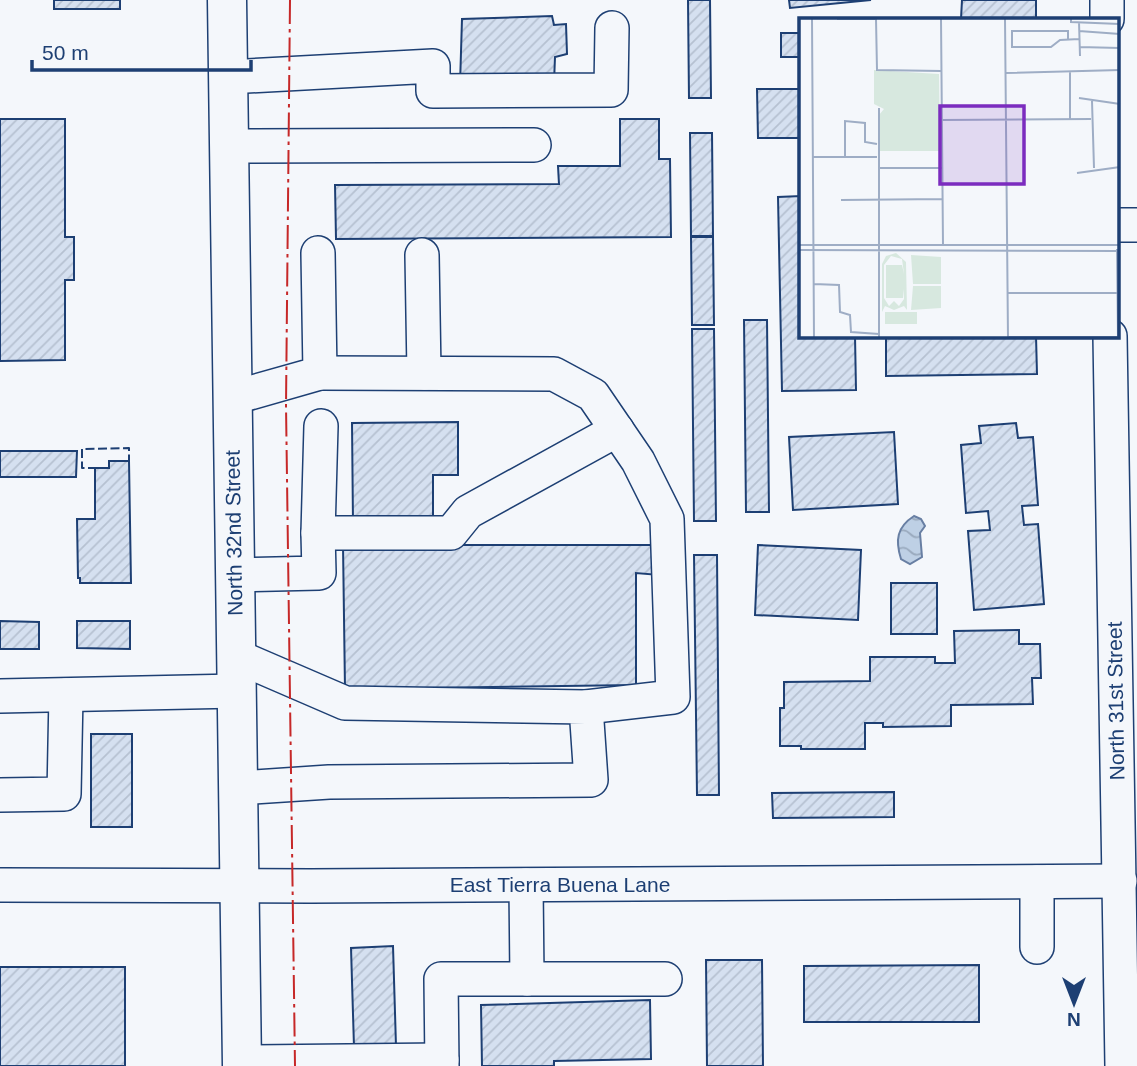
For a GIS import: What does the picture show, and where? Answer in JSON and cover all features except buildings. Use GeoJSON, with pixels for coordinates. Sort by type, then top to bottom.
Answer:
{"type":"FeatureCollection","features":[{"type":"Feature","properties":{"kind":"main road","name":"North 32nd Street"},"geometry":{"type":"LineString","coordinates":[[227,0],[242,1064]]}},
{"type":"Feature","properties":{"kind":"street"},"geometry":{"type":"LineString","coordinates":[[1107,0],[1107,18]]}},
{"type":"Feature","properties":{"kind":"street"},"geometry":{"type":"LineString","coordinates":[[228,77],[433,66],[433,91],[611,90],[612,28]]}},
{"type":"Feature","properties":{"kind":"street"},"geometry":{"type":"LineString","coordinates":[[229,146],[534,145]]}},
{"type":"Feature","properties":{"kind":"street"},"geometry":{"type":"LineString","coordinates":[[318,253],[320,373]]}},
{"type":"Feature","properties":{"kind":"street"},"geometry":{"type":"LineString","coordinates":[[422,255],[424,373]]}},
{"type":"Feature","properties":{"kind":"street","name":"North 31st Street"},"geometry":{"type":"LineString","coordinates":[[1110,338],[1122,1066]]}},
{"type":"Feature","properties":{"kind":"street"},"geometry":{"type":"LineString","coordinates":[[0,696],[66,695],[237,673],[345,703],[586,707],[673,697],[667,519],[638,461],[593,395],[554,374],[320,373],[233,398]]}},
{"type":"Feature","properties":{"kind":"street"},"geometry":{"type":"LineString","coordinates":[[235,575],[319,573],[321,426]]}},
{"type":"Feature","properties":{"kind":"street"},"geometry":{"type":"LineString","coordinates":[[318,533],[452,533],[468,512],[617,430]]}},
{"type":"Feature","properties":{"kind":"street"},"geometry":{"type":"LineString","coordinates":[[0,795],[64,794],[66,695]]}},
{"type":"Feature","properties":{"kind":"street"},"geometry":{"type":"LineString","coordinates":[[238,788],[329,782],[591,780],[586,707]]}},
{"type":"Feature","properties":{"kind":"street","name":"East Tierra Buena Lane"},"geometry":{"type":"LineString","coordinates":[[0,886],[1120,880]]}},
{"type":"Feature","properties":{"kind":"street"},"geometry":{"type":"LineString","coordinates":[[1037,882],[1037,947]]}},
{"type":"Feature","properties":{"kind":"street"},"geometry":{"type":"LineString","coordinates":[[526,885],[527,979]]}},
{"type":"Feature","properties":{"kind":"street"},"geometry":{"type":"LineString","coordinates":[[242,1064],[442,1063],[441,979],[665,979]]}},
{"type":"Feature","properties":{"kind":"water"},"geometry":{"type":"Polygon","coordinates":[[[914,516],[921,519],[925,526],[920,533],[922,557],[910,564],[901,559],[898,540],[901,529],[914,516]]]}},
{"type":"Feature","properties":{"kind":"fence"},"geometry":{"type":"LineString","coordinates":[[97,468],[82,468],[82,449],[129,448],[129,461]]}},
{"type":"Feature","properties":{"kind":"power"},"geometry":{"type":"LineString","coordinates":[[290,0],[286,405],[295,1066]]}}]}
